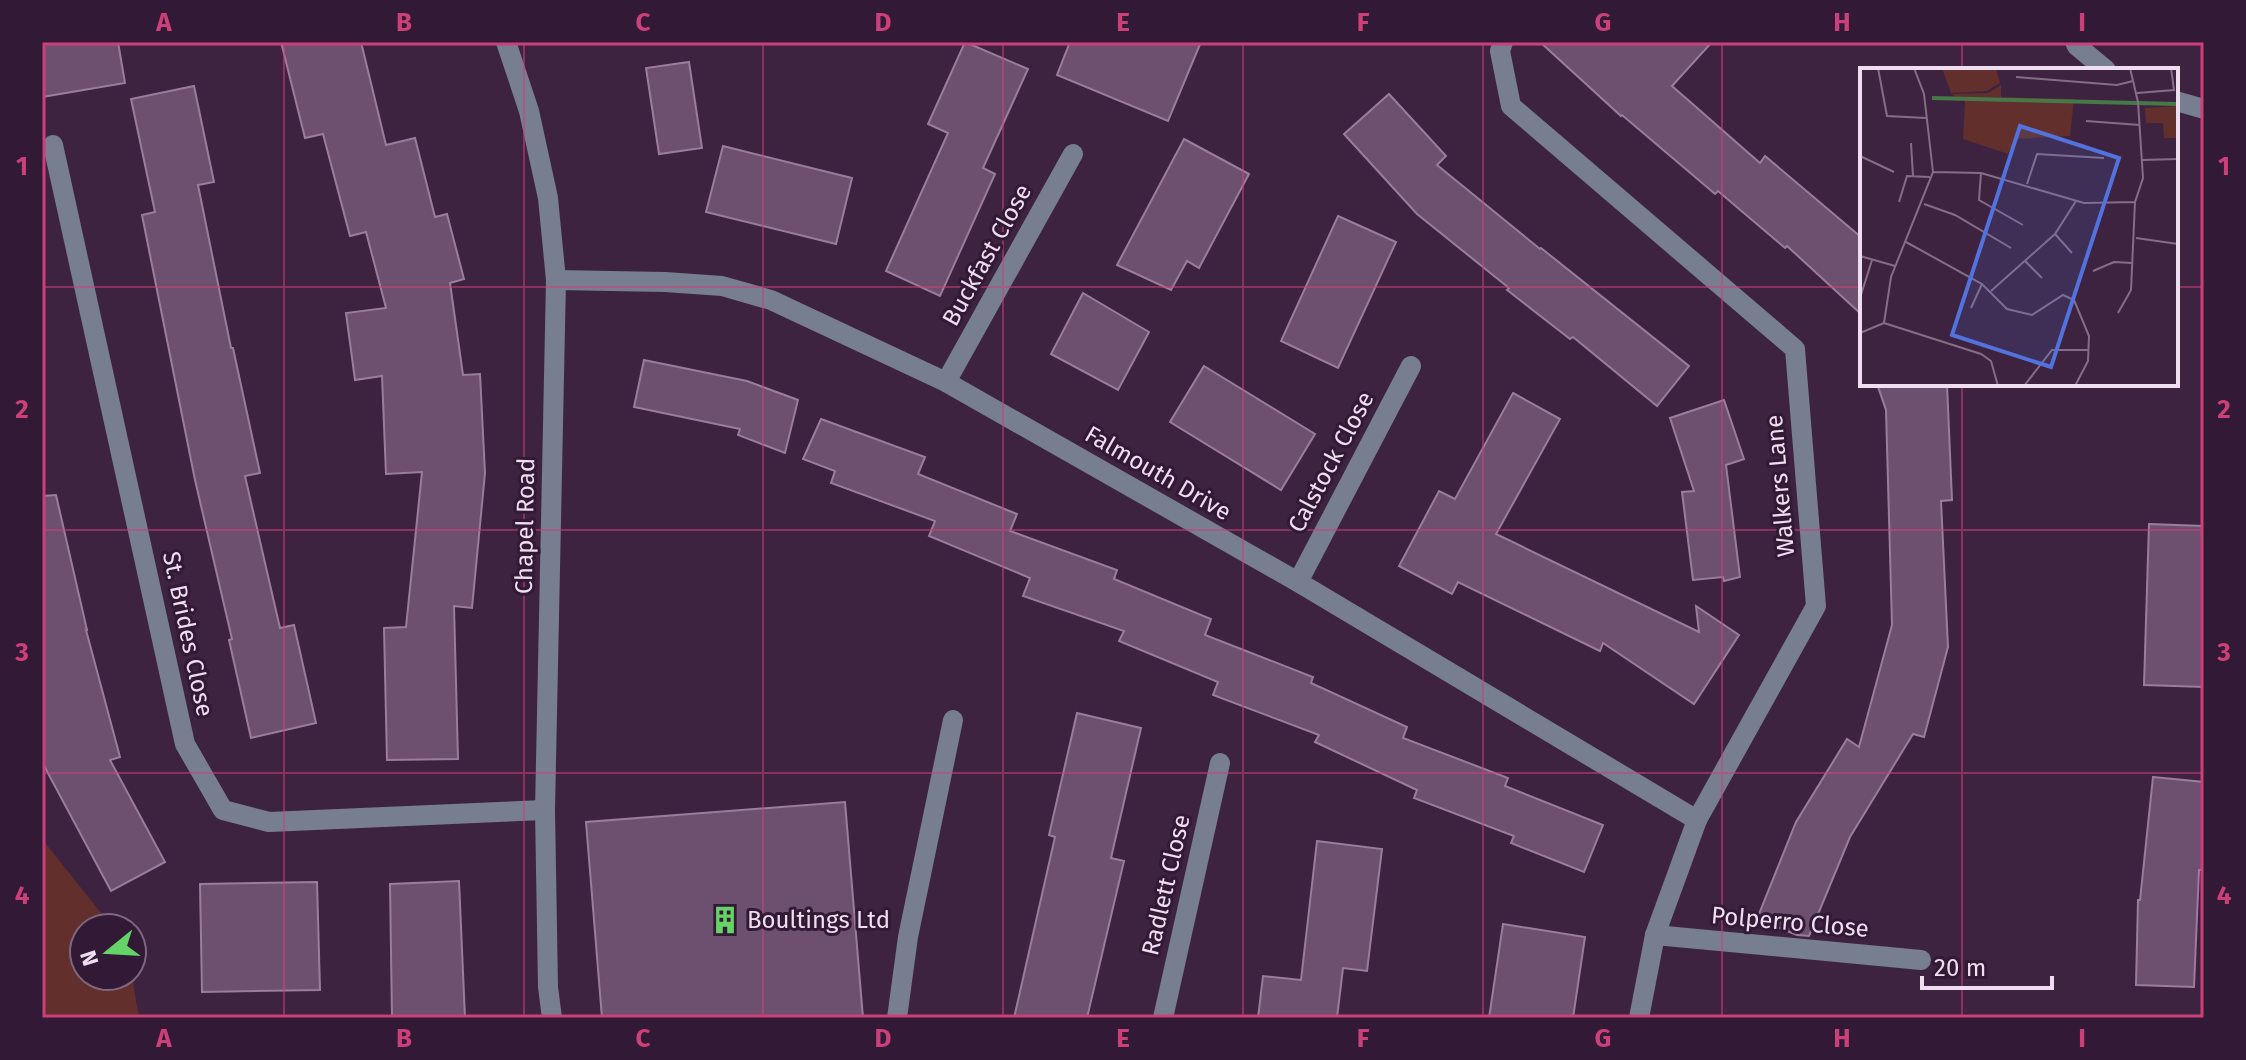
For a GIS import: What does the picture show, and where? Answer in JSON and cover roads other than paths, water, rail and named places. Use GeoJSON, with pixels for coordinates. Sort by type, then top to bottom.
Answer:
{"type":"FeatureCollection","features":[{"type":"Feature","properties":{"kind":"street","name":"Chapel Road"},"geometry":{"type":"LineString","coordinates":[[506,42],[529,111],[542,169],[556,280],[545,810],[548,987],[552,1018]]}},
{"type":"Feature","properties":{"kind":"street","name":"Walkers Lane"},"geometry":{"type":"LineString","coordinates":[[1503,42],[1500,51],[1511,106],[1795,349],[1816,606],[1697,820],[1655,935],[1639,1018]]}},
{"type":"Feature","properties":{"kind":"street"},"geometry":{"type":"LineString","coordinates":[[2075,42],[2104,68]]}},
{"type":"Feature","properties":{"kind":"street"},"geometry":{"type":"LineString","coordinates":[[2178,102],[2204,109]]}},
{"type":"Feature","properties":{"kind":"street","name":"St. Brides Close"},"geometry":{"type":"LineString","coordinates":[[53,145],[185,744],[223,810],[269,822],[545,810]]}},
{"type":"Feature","properties":{"kind":"street","name":"Buckfast Close"},"geometry":{"type":"LineString","coordinates":[[946,382],[1073,154]]}},
{"type":"Feature","properties":{"kind":"street","name":"Falmouth Drive"},"geometry":{"type":"LineString","coordinates":[[556,280],[722,286],[771,300],[946,382],[1298,582],[1697,820]]}},
{"type":"Feature","properties":{"kind":"street","name":"Calstock Close"},"geometry":{"type":"LineString","coordinates":[[1298,582],[1411,366]]}},
{"type":"Feature","properties":{"kind":"street"},"geometry":{"type":"LineString","coordinates":[[897,1018],[908,937],[953,720]]}},
{"type":"Feature","properties":{"kind":"street","name":"Radlett Close"},"geometry":{"type":"LineString","coordinates":[[1163,1018],[1220,763]]}},
{"type":"Feature","properties":{"kind":"street","name":"Polperro Close"},"geometry":{"type":"LineString","coordinates":[[1655,935],[1921,960]]}},
{"type":"Feature","properties":{"kind":"place","name":"Boultings Ltd"},"geometry":{"type":"Point","coordinates":[725,920]}}]}
